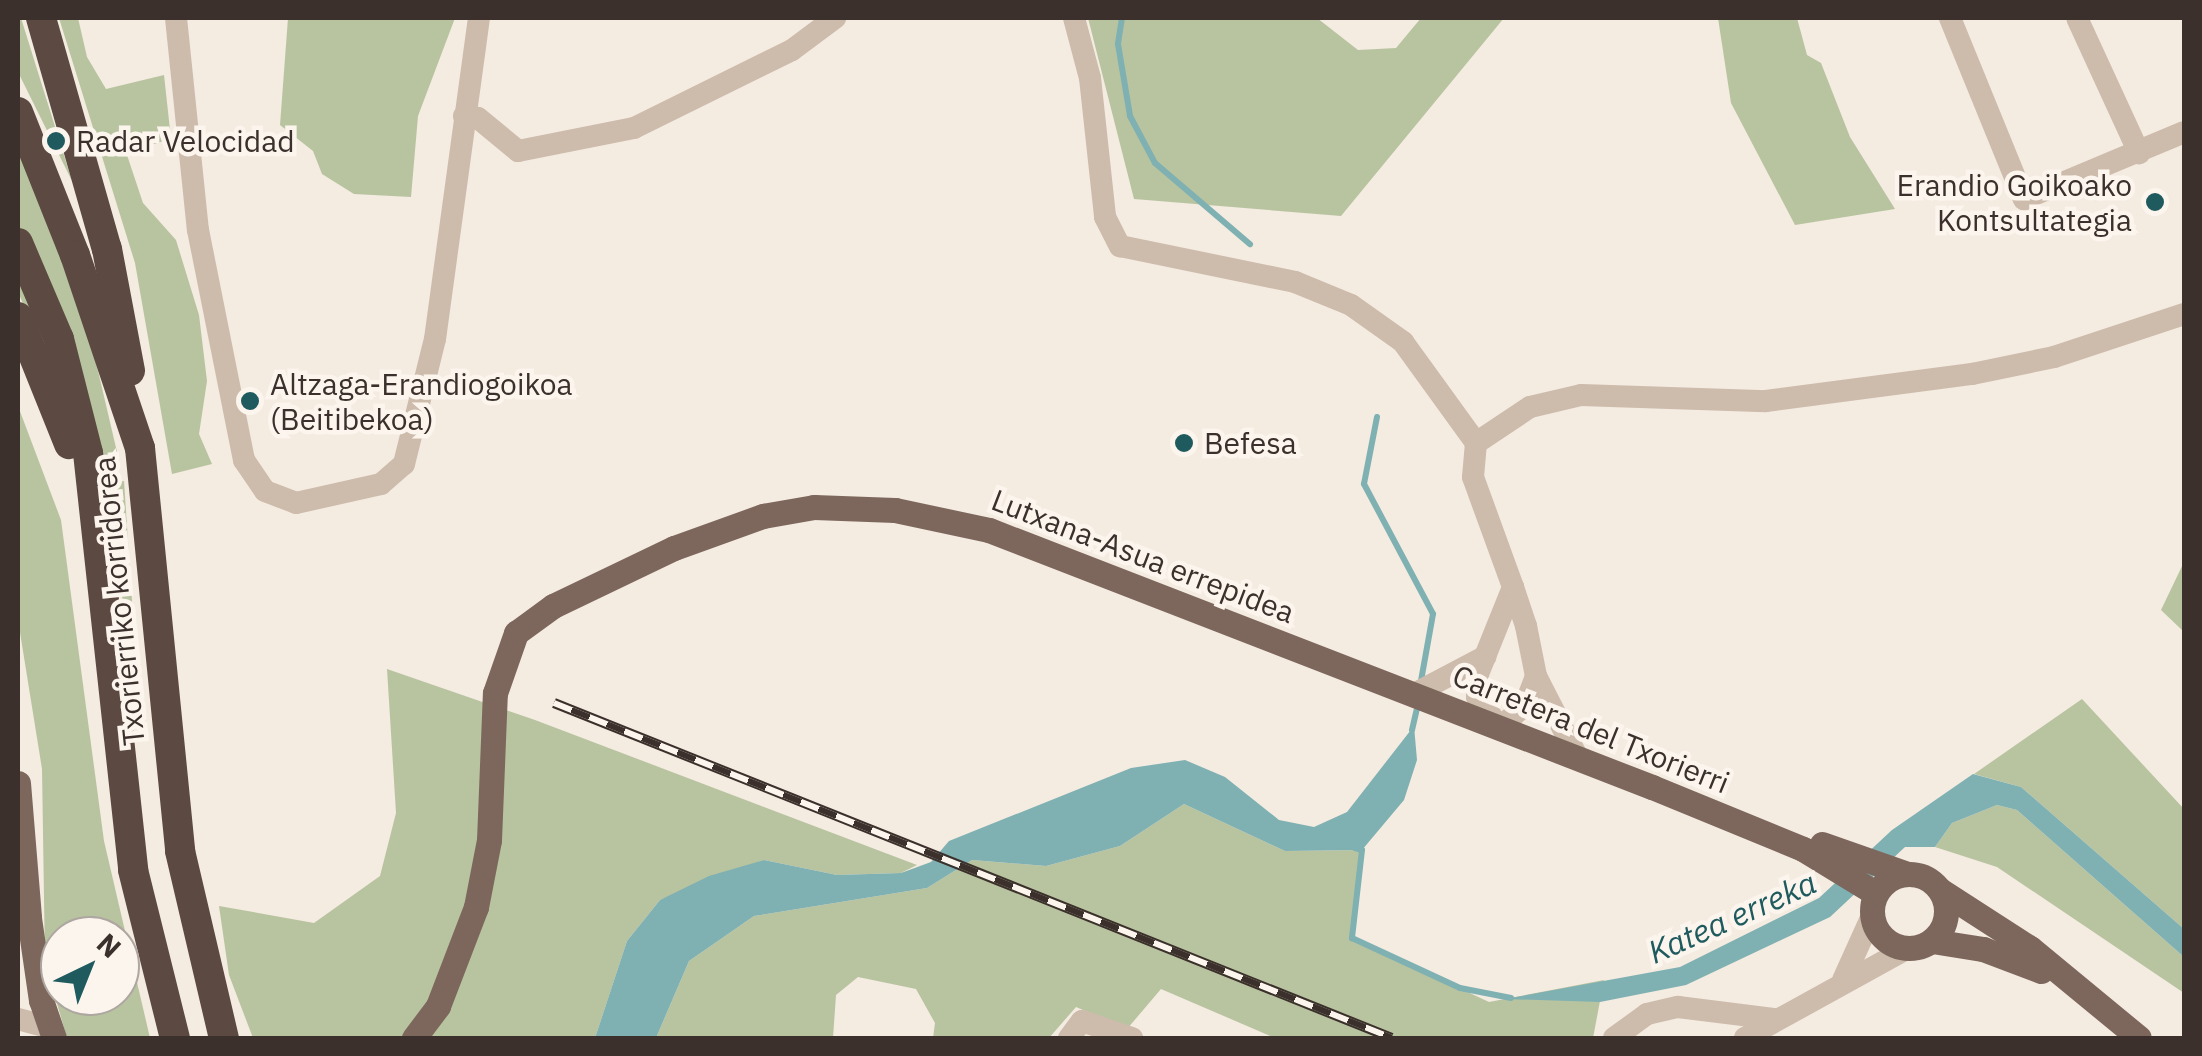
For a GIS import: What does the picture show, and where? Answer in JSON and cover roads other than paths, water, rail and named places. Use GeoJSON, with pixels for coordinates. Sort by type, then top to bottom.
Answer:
{"type":"FeatureCollection","features":[{"type":"Feature","properties":{"kind":"highway"},"geometry":{"type":"LineString","coordinates":[[41,18],[122,314],[140,448]]}},
{"type":"Feature","properties":{"kind":"highway","name":"Txorierriko korridorea"},"geometry":{"type":"LineString","coordinates":[[18,112],[76,254],[140,448],[180,851],[224,1038]]}},
{"type":"Feature","properties":{"kind":"highway","name":"Txorierriko korridorea"},"geometry":{"type":"LineString","coordinates":[[18,243],[76,399],[94,518],[133,870],[175,1038]]}},
{"type":"Feature","properties":{"kind":"highway"},"geometry":{"type":"LineString","coordinates":[[18,318],[64,428],[94,518]]}},
{"type":"Feature","properties":{"kind":"highway"},"geometry":{"type":"LineString","coordinates":[[18,341],[64,428]]}},
{"type":"Feature","properties":{"kind":"main road","name":"Lutxana-Asua errepidea"},"geometry":{"type":"LineString","coordinates":[[414,1038],[438,1006],[476,907],[489,840],[494,693],[516,633],[625,569],[732,526],[814,507],[894,510],[988,530],[1414,694]]}},
{"type":"Feature","properties":{"kind":"main road","name":"Carretera del Txorierri"},"geometry":{"type":"LineString","coordinates":[[1414,694],[1718,814],[1842,868],[1874,906]]}},
{"type":"Feature","properties":{"kind":"main road"},"geometry":{"type":"LineString","coordinates":[[18,783],[29,918],[51,1033]]}},
{"type":"Feature","properties":{"kind":"main road","name":"Carretera del Txorierri"},"geometry":{"type":"LineString","coordinates":[[1744,825],[1907,874]]}},
{"type":"Feature","properties":{"kind":"main road"},"geometry":{"type":"LineString","coordinates":[[2081,992],[2013,958],[1932,941],[1906,949],[1880,936],[1874,906],[1907,874],[1940,890],[2030,948],[2138,1038]]}},
{"type":"Feature","properties":{"kind":"main road"},"geometry":{"type":"LineString","coordinates":[[1932,941],[1946,912],[1940,890]]}},
{"type":"Feature","properties":{"kind":"street"},"geometry":{"type":"LineString","coordinates":[[176,18],[192,192],[239,438],[253,477],[277,499],[352,494],[381,484],[404,464],[435,339],[479,18]]}},
{"type":"Feature","properties":{"kind":"street"},"geometry":{"type":"LineString","coordinates":[[464,116],[478,118],[518,151],[634,128],[792,50],[836,18]]}},
{"type":"Feature","properties":{"kind":"street"},"geometry":{"type":"LineString","coordinates":[[1074,18],[1090,78],[1105,217],[1120,246],[1295,282],[1351,305],[1404,342],[1476,443],[1473,477],[1513,588],[1536,676],[1578,758]]}},
{"type":"Feature","properties":{"kind":"street"},"geometry":{"type":"LineString","coordinates":[[1950,18],[2024,199],[2184,132]]}},
{"type":"Feature","properties":{"kind":"street"},"geometry":{"type":"LineString","coordinates":[[2077,18],[2139,153]]}},
{"type":"Feature","properties":{"kind":"street"},"geometry":{"type":"LineString","coordinates":[[1476,443],[1530,407],[1581,394],[1766,401],[1838,393],[2054,357],[2184,314]]}},
{"type":"Feature","properties":{"kind":"street"},"geometry":{"type":"LineString","coordinates":[[1513,588],[1486,656],[1476,697],[1500,728],[1525,705],[1536,676]]}},
{"type":"Feature","properties":{"kind":"street"},"geometry":{"type":"LineString","coordinates":[[1414,694],[1486,656]]}},
{"type":"Feature","properties":{"kind":"street"},"geometry":{"type":"LineString","coordinates":[[1844,980],[1874,906]]}},
{"type":"Feature","properties":{"kind":"street"},"geometry":{"type":"LineString","coordinates":[[18,944],[29,918]]}},
{"type":"Feature","properties":{"kind":"street"},"geometry":{"type":"LineString","coordinates":[[1745,1038],[1906,949]]}},
{"type":"Feature","properties":{"kind":"street"},"geometry":{"type":"LineString","coordinates":[[1614,1038],[1647,1014],[1678,1008],[1778,1018]]}},
{"type":"Feature","properties":{"kind":"street"},"geometry":{"type":"LineString","coordinates":[[18,1019],[51,1033]]}},
{"type":"Feature","properties":{"kind":"street"},"geometry":{"type":"LineString","coordinates":[[1069,1038],[1082,1020],[1132,1038]]}},
{"type":"Feature","properties":{"kind":"water"},"geometry":{"type":"Polygon","coordinates":[[[1414,726],[1417,760],[1404,800],[1362,850],[1285,851],[1184,804],[1120,846],[1046,866],[972,860],[927,888],[754,916],[689,961],[656,1038],[595,1038],[627,941],[660,900],[709,876],[764,860],[837,875],[901,873],[931,862],[949,841],[1131,768],[1185,760],[1225,777],[1279,820],[1314,827],[1347,812],[1414,726]]]}},
{"type":"Feature","properties":{"kind":"water"},"geometry":{"type":"Polygon","coordinates":[[[1973,774],[2021,787],[2184,929],[2184,957],[2017,810],[1997,805],[1952,823],[1935,847],[1905,847],[1830,917],[1686,985],[1600,1002],[1505,999],[1680,967],[1819,898],[1892,830],[1973,774]]]}},
{"type":"Feature","properties":{"kind":"waterway"},"geometry":{"type":"LineString","coordinates":[[1122,18],[1118,44],[1130,116],[1155,163],[1250,244]]}},
{"type":"Feature","properties":{"kind":"waterway"},"geometry":{"type":"LineString","coordinates":[[1377,417],[1364,484],[1433,614],[1421,681]]}},
{"type":"Feature","properties":{"kind":"waterway"},"geometry":{"type":"LineString","coordinates":[[1412,730],[1418,703]]}},
{"type":"Feature","properties":{"kind":"waterway","name":"Katea erreka"},"geometry":{"type":"LineString","coordinates":[[1355,848],[1362,850],[1352,938],[1460,988],[1511,998]]}},
{"type":"Feature","properties":{"kind":"railway"},"geometry":{"type":"LineString","coordinates":[[554,703],[1392,1038]]}},
{"type":"Feature","properties":{"kind":"place","name":"Radar Velocidad"},"geometry":{"type":"Point","coordinates":[56,141]}},
{"type":"Feature","properties":{"kind":"place","name":"Erandio Goikoako Kontsultategia"},"geometry":{"type":"Point","coordinates":[2155,202]}},
{"type":"Feature","properties":{"kind":"place","name":"Altzaga-Erandiogoikoa (Beitibekoa)"},"geometry":{"type":"Point","coordinates":[250,401]}},
{"type":"Feature","properties":{"kind":"place","name":"Befesa"},"geometry":{"type":"Point","coordinates":[1184,443]}}]}
